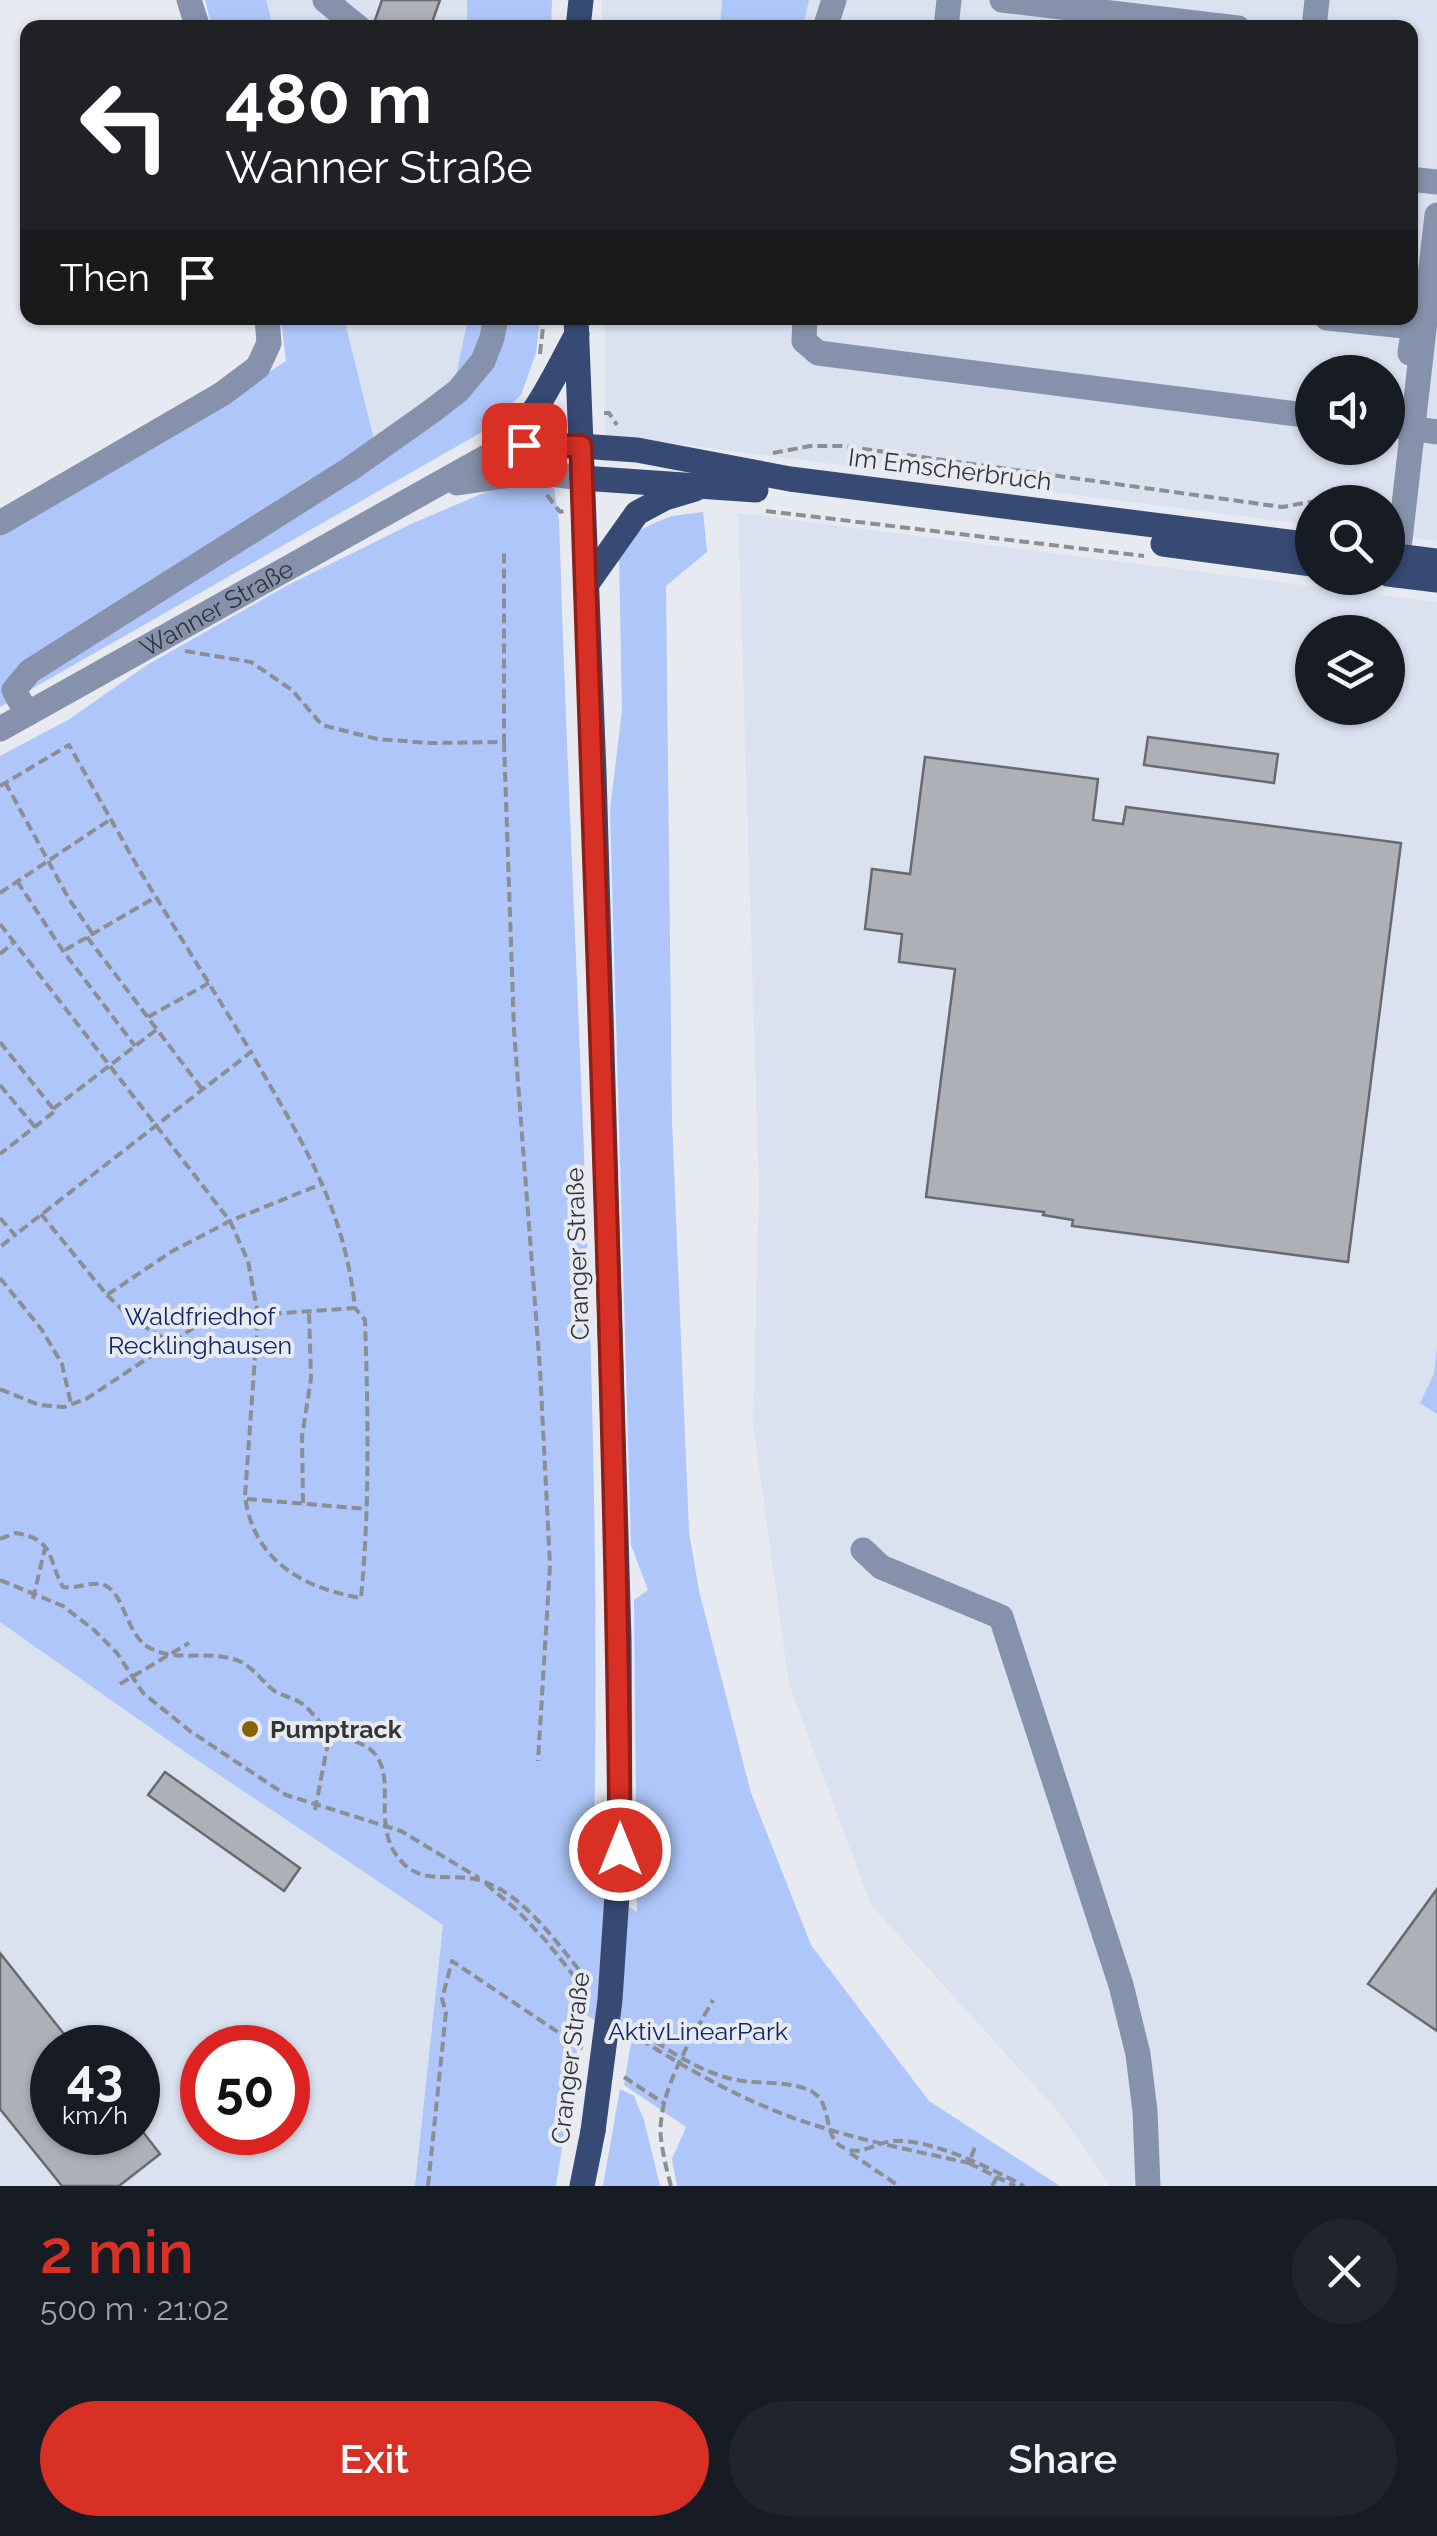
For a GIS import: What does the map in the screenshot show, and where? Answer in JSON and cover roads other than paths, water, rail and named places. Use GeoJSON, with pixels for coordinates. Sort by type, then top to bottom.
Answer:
{"type":"FeatureCollection","features":[{"type":"Feature","properties":{"kind":"main road","name":"Cranger Straße"},"geometry":{"type":"LineString","coordinates":[[577,326],[618,1600],[620,1850],[610,2000],[582,2186]]}},
{"type":"Feature","properties":{"kind":"main road"},"geometry":{"type":"LineString","coordinates":[[500,450],[538,408],[577,326]]}},
{"type":"Feature","properties":{"kind":"main road","name":"Im Emscherbruch"},"geometry":{"type":"LineString","coordinates":[[581,446],[637,450],[704,475]]}},
{"type":"Feature","properties":{"kind":"main road"},"geometry":{"type":"LineString","coordinates":[[586,585],[637,513],[704,475]]}},
{"type":"Feature","properties":{"kind":"main road","name":"Im Emscherbruch"},"geometry":{"type":"LineString","coordinates":[[582,478],[704,475],[1295,543]]}},
{"type":"Feature","properties":{"kind":"main road","name":"Im Emscherbruch"},"geometry":{"type":"LineString","coordinates":[[736,479],[1295,561]]}},
{"type":"Feature","properties":{"kind":"main road"},"geometry":{"type":"LineString","coordinates":[[1405,564],[1437,561]]}},
{"type":"Feature","properties":{"kind":"main road"},"geometry":{"type":"LineString","coordinates":[[1405,569],[1437,580]]}},
{"type":"Feature","properties":{"kind":"street"},"geometry":{"type":"LineString","coordinates":[[326,0],[350,20]]}},
{"type":"Feature","properties":{"kind":"street"},"geometry":{"type":"LineString","coordinates":[[1002,0],[1171,20]]}},
{"type":"Feature","properties":{"kind":"street"},"geometry":{"type":"LineString","coordinates":[[1315,14],[1337,0]]}},
{"type":"Feature","properties":{"kind":"street"},"geometry":{"type":"LineString","coordinates":[[1405,494],[1418,420],[1419,367],[1433,278],[1437,215]]}},
{"type":"Feature","properties":{"kind":"street"},"geometry":{"type":"LineString","coordinates":[[0,522],[234,385],[258,366],[268,343],[267,325]]}},
{"type":"Feature","properties":{"kind":"street"},"geometry":{"type":"LineString","coordinates":[[14,690],[43,662],[319,489],[432,411],[473,375],[495,325]]}},
{"type":"Feature","properties":{"kind":"street"},"geometry":{"type":"LineString","coordinates":[[805,325],[804,341],[818,353],[1295,414]]}},
{"type":"Feature","properties":{"kind":"street"},"geometry":{"type":"LineString","coordinates":[[1395,325],[1414,327],[1408,361],[1419,367]]}},
{"type":"Feature","properties":{"kind":"street","name":"Wanner Straße"},"geometry":{"type":"LineString","coordinates":[[0,729],[500,450],[524,445],[581,446]]}},
{"type":"Feature","properties":{"kind":"street","name":"Wanner Straße"},"geometry":{"type":"LineString","coordinates":[[433,488],[534,472],[582,478]]}},
{"type":"Feature","properties":{"kind":"street"},"geometry":{"type":"LineString","coordinates":[[0,667],[27,714]]}},
{"type":"Feature","properties":{"kind":"street"},"geometry":{"type":"LineString","coordinates":[[864,1550],[881,1566],[1000,1617],[1121,1984],[1138,2054],[1148,2186]]}},
{"type":"Feature","properties":{"kind":"place","name":"Pumptrack"},"geometry":{"type":"Point","coordinates":[250,1729]}},
{"type":"Feature","properties":{"kind":"park label","name":"Waldfriedhof Recklinghausen"},"geometry":{"type":"Point","coordinates":[200,1330]}},
{"type":"Feature","properties":{"kind":"park label","name":"AktivLinearPark"},"geometry":{"type":"Point","coordinates":[698,2031]}}]}
